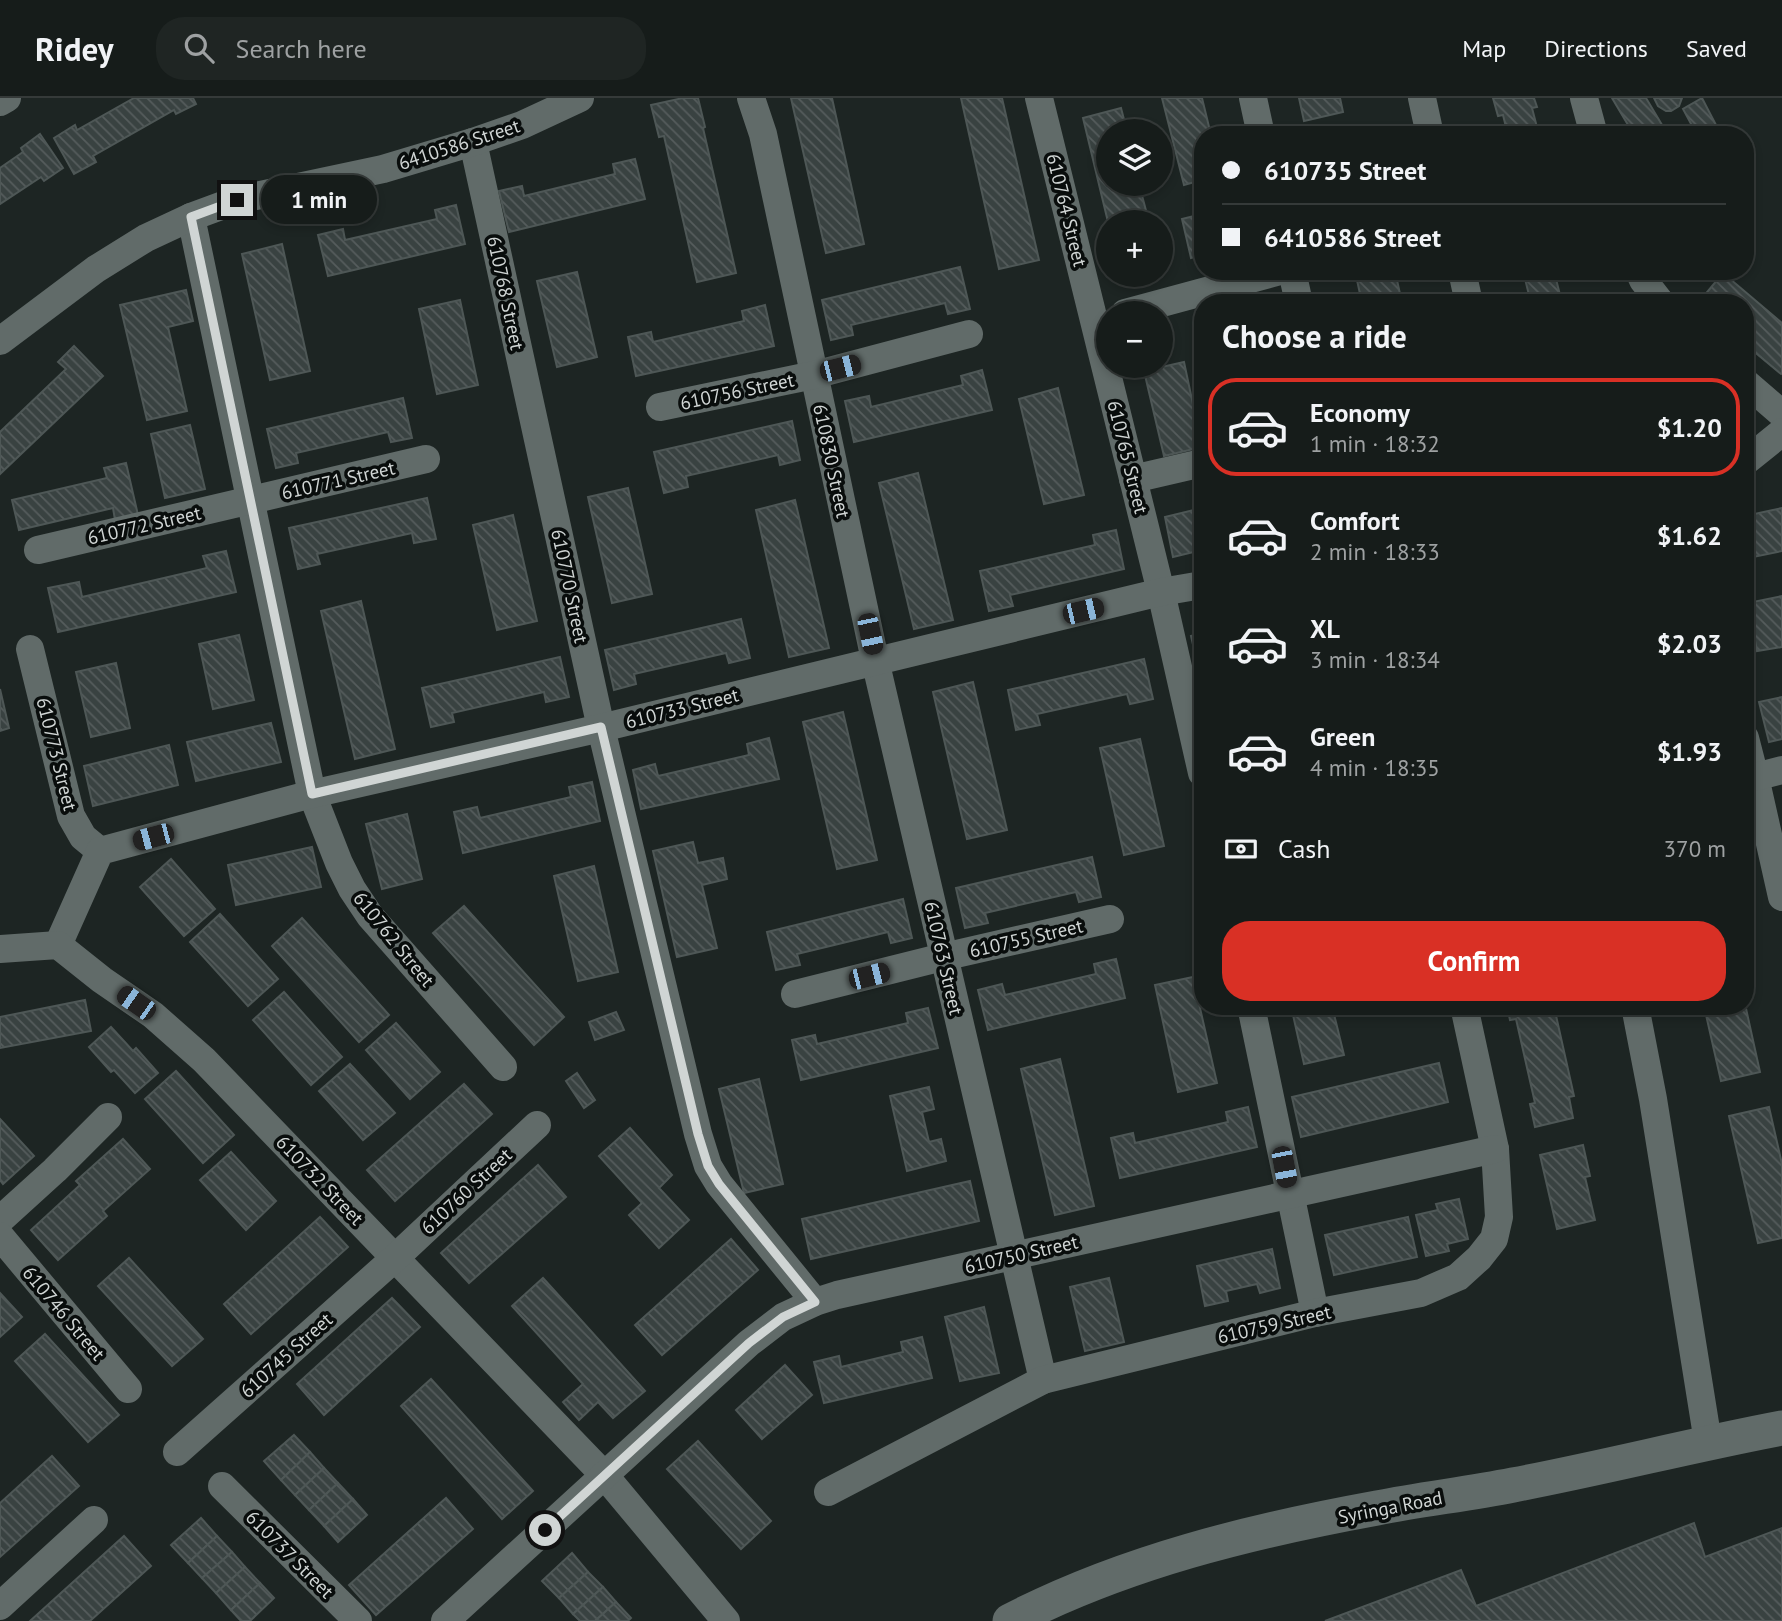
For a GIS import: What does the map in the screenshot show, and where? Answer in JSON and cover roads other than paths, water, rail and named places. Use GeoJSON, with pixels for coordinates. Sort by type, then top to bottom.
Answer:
{"type":"FeatureCollection","features":[{"type":"Feature","properties":{"kind":"street"},"geometry":{"type":"LineString","coordinates":[[0,102],[6,98]]}},
{"type":"Feature","properties":{"kind":"street","name":"610830 Street"},"geometry":{"type":"LineString","coordinates":[[751,98],[763,134],[875,660]]}},
{"type":"Feature","properties":{"kind":"street","name":"610764 Street"},"geometry":{"type":"LineString","coordinates":[[1040,98],[1096,302]]}},
{"type":"Feature","properties":{"kind":"street"},"geometry":{"type":"LineString","coordinates":[[1253,98],[1259,126]]}},
{"type":"Feature","properties":{"kind":"street"},"geometry":{"type":"LineString","coordinates":[[1422,98],[1428,126]]}},
{"type":"Feature","properties":{"kind":"street"},"geometry":{"type":"LineString","coordinates":[[1584,98],[1592,126]]}},
{"type":"Feature","properties":{"kind":"street","name":"6410586 Street"},"geometry":{"type":"LineString","coordinates":[[2,337],[96,269],[146,238],[191,217],[237,200],[383,169],[473,142],[522,125],[570,100]]}},
{"type":"Feature","properties":{"kind":"street","name":"610768 Street"},"geometry":{"type":"LineString","coordinates":[[473,142],[539,444]]}},
{"type":"Feature","properties":{"kind":"street","name":"610762 Street"},"geometry":{"type":"LineString","coordinates":[[191,217],[312,794],[339,863],[370,916],[503,1067]]}},
{"type":"Feature","properties":{"kind":"street"},"geometry":{"type":"LineString","coordinates":[[1195,294],[1246,280]]}},
{"type":"Feature","properties":{"kind":"street"},"geometry":{"type":"LineString","coordinates":[[1643,280],[1654,294]]}},
{"type":"Feature","properties":{"kind":"street"},"geometry":{"type":"LineString","coordinates":[[1169,301],[1194,294]]}},
{"type":"Feature","properties":{"kind":"street","name":"610756 Street"},"geometry":{"type":"LineString","coordinates":[[660,407],[814,375],[969,334]]}},
{"type":"Feature","properties":{"kind":"street","name":"610765 Street"},"geometry":{"type":"LineString","coordinates":[[1113,378],[1133,479],[1161,592],[1194,707]]}},
{"type":"Feature","properties":{"kind":"street"},"geometry":{"type":"LineString","coordinates":[[1754,390],[1782,414]]}},
{"type":"Feature","properties":{"kind":"street"},"geometry":{"type":"LineString","coordinates":[[1754,455],[1782,432]]}},
{"type":"Feature","properties":{"kind":"street","name":"610770 Street"},"geometry":{"type":"LineString","coordinates":[[539,444],[601,727],[708,1166],[726,1193],[815,1302]]}},
{"type":"Feature","properties":{"kind":"street","name":"610771 Street"},"geometry":{"type":"LineString","coordinates":[[251,501],[426,459]]}},
{"type":"Feature","properties":{"kind":"street"},"geometry":{"type":"LineString","coordinates":[[1133,479],[1194,465]]}},
{"type":"Feature","properties":{"kind":"street","name":"610772 Street"},"geometry":{"type":"LineString","coordinates":[[38,550],[251,501]]}},
{"type":"Feature","properties":{"kind":"street","name":"610733 Street"},"geometry":{"type":"LineString","coordinates":[[100,851],[312,794],[1194,586]]}},
{"type":"Feature","properties":{"kind":"street","name":"610773 Street"},"geometry":{"type":"LineString","coordinates":[[30,649],[71,816],[83,837],[100,851]]}},
{"type":"Feature","properties":{"kind":"street","name":"610763 Street"},"geometry":{"type":"LineString","coordinates":[[875,660],[1043,1380]]}},
{"type":"Feature","properties":{"kind":"street"},"geometry":{"type":"LineString","coordinates":[[1754,751],[1769,773],[1782,897]]}},
{"type":"Feature","properties":{"kind":"street"},"geometry":{"type":"LineString","coordinates":[[0,949],[58,945],[100,851]]}},
{"type":"Feature","properties":{"kind":"street","name":"610755 Street"},"geometry":{"type":"LineString","coordinates":[[795,994],[1110,919]]}},
{"type":"Feature","properties":{"kind":"street","name":"610732 Street"},"geometry":{"type":"LineString","coordinates":[[58,945],[153,1015],[204,1060],[605,1476],[726,1621]]}},
{"type":"Feature","properties":{"kind":"street"},"geometry":{"type":"LineString","coordinates":[[1253,1015],[1315,1313]]}},
{"type":"Feature","properties":{"kind":"street","name":"610759 Street"},"geometry":{"type":"LineString","coordinates":[[828,1492],[1043,1380],[1315,1313],[1422,1293],[1458,1277],[1479,1258],[1493,1239],[1499,1217],[1495,1149],[1466,1015]]}},
{"type":"Feature","properties":{"kind":"street"},"geometry":{"type":"LineString","coordinates":[[1637,1015],[1653,1099],[1708,1442]]}},
{"type":"Feature","properties":{"kind":"street"},"geometry":{"type":"LineString","coordinates":[[0,1220],[108,1117]]}},
{"type":"Feature","properties":{"kind":"street","name":"610760 Street"},"geometry":{"type":"LineString","coordinates":[[395,1258],[537,1125]]}},
{"type":"Feature","properties":{"kind":"street","name":"610750 Street"},"geometry":{"type":"LineString","coordinates":[[445,1621],[749,1343],[783,1317],[815,1302],[1013,1255],[1495,1149]]}},
{"type":"Feature","properties":{"kind":"street","name":"610746 Street"},"geometry":{"type":"LineString","coordinates":[[0,1236],[128,1389]]}},
{"type":"Feature","properties":{"kind":"street","name":"610745 Street"},"geometry":{"type":"LineString","coordinates":[[177,1452],[395,1258]]}},
{"type":"Feature","properties":{"kind":"street","name":"Syringa Road"},"geometry":{"type":"LineString","coordinates":[[1010,1621],[1038,1606],[1131,1569],[1242,1536],[1377,1508],[1513,1485],[1782,1428]]}},
{"type":"Feature","properties":{"kind":"street","name":"610737 Street"},"geometry":{"type":"LineString","coordinates":[[222,1486],[358,1621]]}},
{"type":"Feature","properties":{"kind":"street"},"geometry":{"type":"LineString","coordinates":[[0,1606],[93,1520]]}}]}
